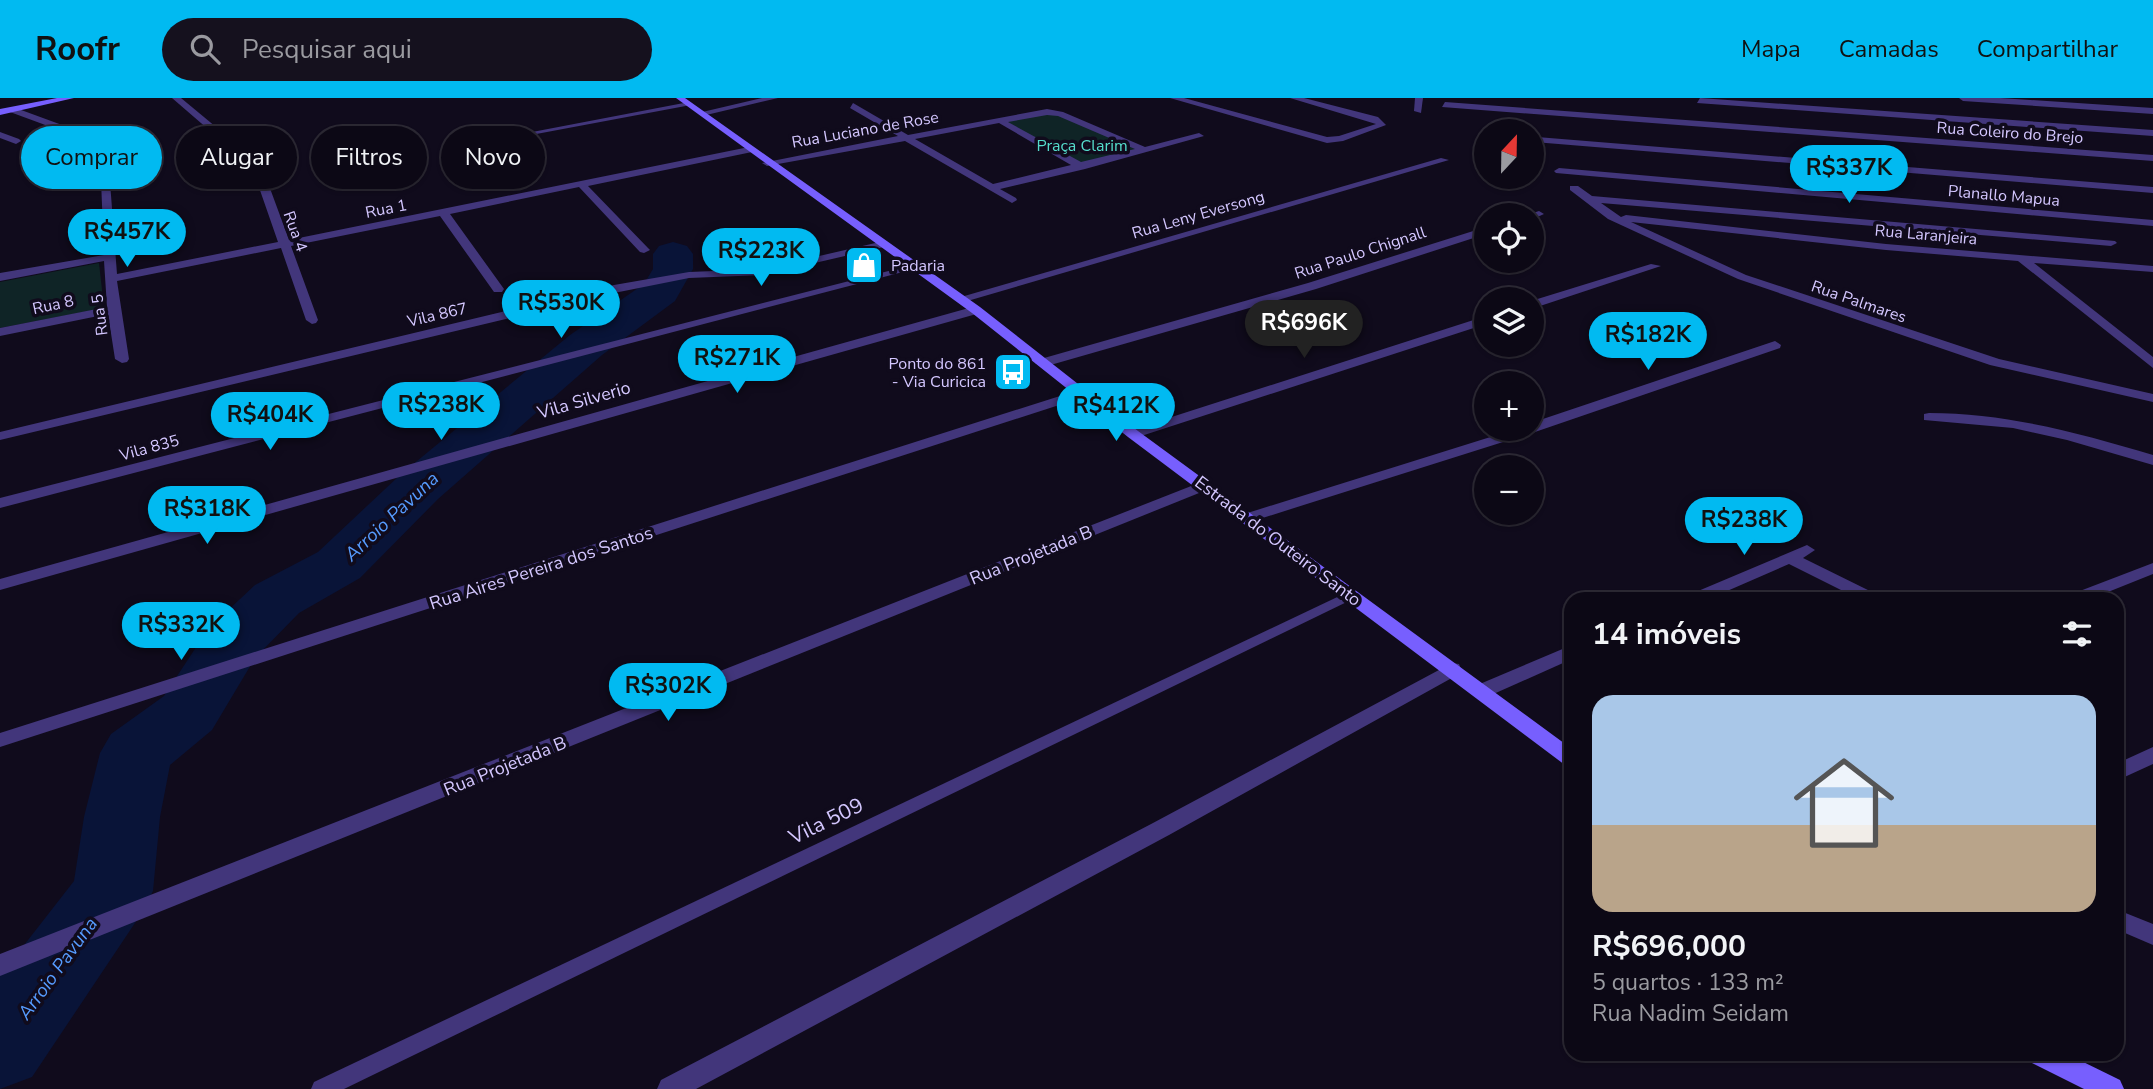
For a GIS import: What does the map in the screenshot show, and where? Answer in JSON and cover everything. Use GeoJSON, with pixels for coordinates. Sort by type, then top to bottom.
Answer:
{"type":"FeatureCollection","features":[{"type":"Feature","properties":{"kind":"street"},"geometry":{"type":"LineString","coordinates":[[0,112],[64,98]]}},
{"type":"Feature","properties":{"kind":"street"},"geometry":{"type":"LineString","coordinates":[[176,98],[209,126]]}},
{"type":"Feature","properties":{"kind":"street"},"geometry":{"type":"LineString","coordinates":[[702,113],[774,98]]}},
{"type":"Feature","properties":{"kind":"street"},"geometry":{"type":"LineString","coordinates":[[1174,98],[1314,137],[1335,140],[1382,125],[1376,119],[1294,98]]}},
{"type":"Feature","properties":{"kind":"street"},"geometry":{"type":"LineString","coordinates":[[1418,98],[1418,111]]}},
{"type":"Feature","properties":{"kind":"street"},"geometry":{"type":"LineString","coordinates":[[1505,98],[1506,109]]}},
{"type":"Feature","properties":{"kind":"street"},"geometry":{"type":"LineString","coordinates":[[1963,98],[2153,111]]}},
{"type":"Feature","properties":{"kind":"street","name":"Estrada do Outeiro Santo"},"geometry":{"type":"LineString","coordinates":[[685,101],[767,163],[976,310],[1133,434],[1564,754]]}},
{"type":"Feature","properties":{"kind":"street","name":"Rua Coleiro do Brejo"},"geometry":{"type":"LineString","coordinates":[[1446,105],[1604,112],[1706,110],[2153,158]]}},
{"type":"Feature","properties":{"kind":"street"},"geometry":{"type":"LineString","coordinates":[[853,106],[1012,200]]}},
{"type":"Feature","properties":{"kind":"street"},"geometry":{"type":"LineString","coordinates":[[13,110],[56,126]]}},
{"type":"Feature","properties":{"kind":"street"},"geometry":{"type":"LineString","coordinates":[[1706,110],[2153,134]]}},
{"type":"Feature","properties":{"kind":"street","name":"Rua Luciano de Rose"},"geometry":{"type":"LineString","coordinates":[[767,163],[1052,112],[1145,150]]}},
{"type":"Feature","properties":{"kind":"street"},"geometry":{"type":"LineString","coordinates":[[999,120],[1082,167]]}},
{"type":"Feature","properties":{"kind":"street"},"geometry":{"type":"LineString","coordinates":[[0,135],[16,141]]}},
{"type":"Feature","properties":{"kind":"street"},"geometry":{"type":"LineString","coordinates":[[993,187],[1199,136]]}},
{"type":"Feature","properties":{"kind":"street"},"geometry":{"type":"LineString","coordinates":[[1544,141],[2153,190]]}},
{"type":"Feature","properties":{"kind":"street","name":"Rua 1"},"geometry":{"type":"LineString","coordinates":[[111,279],[750,150]]}},
{"type":"Feature","properties":{"kind":"street","name":"Rua Leny Eversong"},"geometry":{"type":"LineString","coordinates":[[960,299],[1444,160]]}},
{"type":"Feature","properties":{"kind":"street","name":"Planallo Mapua"},"geometry":{"type":"LineString","coordinates":[[1559,171],[2153,223]]}},
{"type":"Feature","properties":{"kind":"street"},"geometry":{"type":"LineString","coordinates":[[582,185],[644,250]]}},
{"type":"Feature","properties":{"kind":"street","name":"Rua Palmares"},"geometry":{"type":"LineString","coordinates":[[1574,188],[1612,217],[1742,277],[1857,318],[1995,362],[2153,398]]}},
{"type":"Feature","properties":{"kind":"street","name":"Rua 5"},"geometry":{"type":"LineString","coordinates":[[105,189],[113,309],[122,359]]}},
{"type":"Feature","properties":{"kind":"street","name":"Rua 4"},"geometry":{"type":"LineString","coordinates":[[265,189],[312,320]]}},
{"type":"Feature","properties":{"kind":"street"},"geometry":{"type":"LineString","coordinates":[[1585,199],[2112,243]]}},
{"type":"Feature","properties":{"kind":"street"},"geometry":{"type":"LineString","coordinates":[[444,213],[498,289]]}},
{"type":"Feature","properties":{"kind":"street","name":"Rua Laranjeira"},"geometry":{"type":"LineString","coordinates":[[1612,217],[1886,247],[2153,269]]}},
{"type":"Feature","properties":{"kind":"street","name":"Rua Paulo Chignall"},"geometry":{"type":"LineString","coordinates":[[1042,363],[1312,286],[1474,234]]}},
{"type":"Feature","properties":{"kind":"street","name":"Vila 867"},"geometry":{"type":"LineString","coordinates":[[0,436],[649,281],[689,275],[763,272],[884,244]]}},
{"type":"Feature","properties":{"kind":"street"},"geometry":{"type":"LineString","coordinates":[[0,277],[109,257]]}},
{"type":"Feature","properties":{"kind":"street"},"geometry":{"type":"LineString","coordinates":[[2021,258],[2153,364]]}},
{"type":"Feature","properties":{"kind":"street"},"geometry":{"type":"LineString","coordinates":[[1544,301],[1655,266]]}},
{"type":"Feature","properties":{"kind":"street","name":"Vila 835"},"geometry":{"type":"LineString","coordinates":[[0,503],[916,267]]}},
{"type":"Feature","properties":{"kind":"street","name":"Rua 8"},"geometry":{"type":"LineString","coordinates":[[0,332],[113,309]]}},
{"type":"Feature","properties":{"kind":"street","name":"Vila Silverio"},"geometry":{"type":"LineString","coordinates":[[0,585],[976,310]]}},
{"type":"Feature","properties":{"kind":"street"},"geometry":{"type":"LineString","coordinates":[[1133,434],[1474,324]]}},
{"type":"Feature","properties":{"kind":"street"},"geometry":{"type":"LineString","coordinates":[[1544,423],[1775,345]]}},
{"type":"Feature","properties":{"kind":"street","name":"Rua Aires Pereira dos Santos"},"geometry":{"type":"LineString","coordinates":[[0,740],[1082,393]]}},
{"type":"Feature","properties":{"kind":"street"},"geometry":{"type":"LineString","coordinates":[[1929,417],[1956,416],[1997,422],[2153,460]]}},
{"type":"Feature","properties":{"kind":"street"},"geometry":{"type":"LineString","coordinates":[[1247,518],[1489,441]]}},
{"type":"Feature","properties":{"kind":"street","name":"Rua Projetada B"},"geometry":{"type":"LineString","coordinates":[[0,965],[1204,486]]}},
{"type":"Feature","properties":{"kind":"street"},"geometry":{"type":"LineString","coordinates":[[1711,592],[1807,550]]}},
{"type":"Feature","properties":{"kind":"street"},"geometry":{"type":"LineString","coordinates":[[1790,558],[1858,592]]}},
{"type":"Feature","properties":{"kind":"street"},"geometry":{"type":"LineString","coordinates":[[2093,592],[2153,568]]}},
{"type":"Feature","properties":{"kind":"street"},"geometry":{"type":"LineString","coordinates":[[1482,691],[1564,655]]}},
{"type":"Feature","properties":{"kind":"street"},"geometry":{"type":"LineString","coordinates":[[670,1089],[1161,829],[1452,669]]}},
{"type":"Feature","properties":{"kind":"street"},"geometry":{"type":"LineString","coordinates":[[2124,769],[2153,755]]}},
{"type":"Feature","properties":{"kind":"street"},"geometry":{"type":"LineString","coordinates":[[2124,923],[2153,935]]}},
{"type":"Feature","properties":{"kind":"street"},"geometry":{"type":"LineString","coordinates":[[2055,1061],[2111,1089]]}},
{"type":"Feature","properties":{"kind":"lane"},"geometry":{"type":"LineString","coordinates":[[545,130],[685,101]]}},
{"type":"Feature","properties":{"kind":"lane","name":"Vila 509"},"geometry":{"type":"LineString","coordinates":[[322,1089],[1350,594]]}},
{"type":"Feature","properties":{"kind":"green space","name":"Praça Clarim"},"geometry":{"type":"Polygon","coordinates":[[[1056,113],[1145,150],[1082,167],[999,120],[1056,113]]]}},
{"type":"Feature","properties":{"kind":"green space"},"geometry":{"type":"Polygon","coordinates":[[[99,263],[104,308],[0,328],[0,282],[99,263]]]}},
{"type":"Feature","properties":{"kind":"waterway","name":"Arroio Pavuna"},"geometry":{"type":"LineString","coordinates":[[0,1047],[113,891],[122,817],[136,753],[188,713],[231,644],[277,599],[339,565],[419,487],[586,345],[660,292],[673,269],[673,254]]}},
{"type":"Feature","properties":{"kind":"place","name":"Padaria"},"geometry":{"type":"Point","coordinates":[864,265]}},
{"type":"Feature","properties":{"kind":"place","name":"Ponto do 861 - Via Curicica"},"geometry":{"type":"Point","coordinates":[1013,372]}}]}
